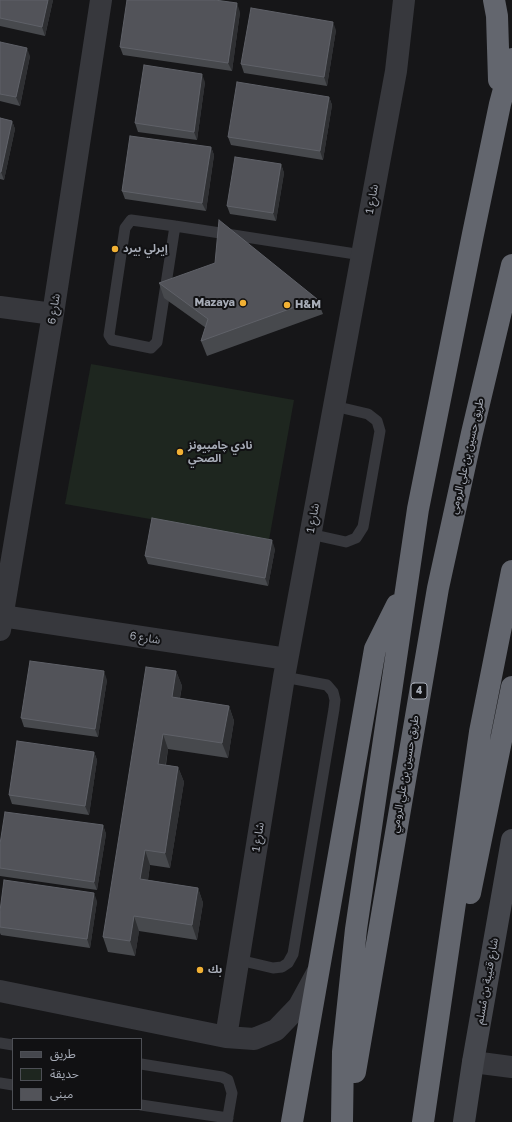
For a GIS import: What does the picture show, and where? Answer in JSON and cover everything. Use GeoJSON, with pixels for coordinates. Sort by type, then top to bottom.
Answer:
{"type":"FeatureCollection","features":[{"type":"Feature","properties":{"kind":"highway"},"geometry":{"type":"LineString","coordinates":[[494,0],[497,16],[500,104]]}},
{"type":"Feature","properties":{"kind":"highway"},"geometry":{"type":"LineString","coordinates":[[342,1122],[343,1052],[356,930],[418,509],[500,104],[512,59]]}},
{"type":"Feature","properties":{"kind":"highway","name":"طريق حسين بن علي الرومي"},"geometry":{"type":"LineString","coordinates":[[346,1122],[415,712],[438,588],[472,433],[512,265]]}},
{"type":"Feature","properties":{"kind":"highway"},"geometry":{"type":"LineString","coordinates":[[423,1122],[480,732],[512,571]]}},
{"type":"Feature","properties":{"kind":"highway"},"geometry":{"type":"LineString","coordinates":[[292,1122],[375,649],[406,586]]}},
{"type":"Feature","properties":{"kind":"highway"},"geometry":{"type":"LineString","coordinates":[[423,1122],[512,687]]}},
{"type":"Feature","properties":{"kind":"street","name":"شارع 6"},"geometry":{"type":"LineString","coordinates":[[101,0],[53,314],[1,623],[286,668]]}},
{"type":"Feature","properties":{"kind":"street","name":"شارع 1"},"geometry":{"type":"LineString","coordinates":[[226,1037],[286,668],[399,49],[404,0]]}},
{"type":"Feature","properties":{"kind":"street"},"geometry":{"type":"LineString","coordinates":[[0,307],[53,314]]}},
{"type":"Feature","properties":{"kind":"street","name":"شارع قتيبة بن مُسلم"},"geometry":{"type":"LineString","coordinates":[[464,1122],[472,1062],[512,840]]}},
{"type":"Feature","properties":{"kind":"street"},"geometry":{"type":"LineString","coordinates":[[0,991],[226,1037],[254,1039],[276,1030],[299,1006],[319,968]]}},
{"type":"Feature","properties":{"kind":"street"},"geometry":{"type":"LineString","coordinates":[[472,1062],[512,1067]]}},
{"type":"Feature","properties":{"kind":"lane"},"geometry":{"type":"LineString","coordinates":[[175,226],[157,342],[151,348],[112,340],[109,335],[125,228],[132,220],[175,226],[362,255]]}},
{"type":"Feature","properties":{"kind":"lane"},"geometry":{"type":"LineString","coordinates":[[310,534],[346,542],[356,538],[363,527],[380,431],[377,421],[368,414],[334,406]]}},
{"type":"Feature","properties":{"kind":"lane"},"geometry":{"type":"LineString","coordinates":[[239,960],[273,968],[282,967],[288,963],[293,954],[334,709],[335,700],[333,692],[327,685],[286,668]]}},
{"type":"Feature","properties":{"kind":"lane"},"geometry":{"type":"LineString","coordinates":[[0,1042],[12,1045]]}},
{"type":"Feature","properties":{"kind":"lane"},"geometry":{"type":"LineString","coordinates":[[142,1064],[222,1077],[228,1080],[232,1093],[228,1120],[142,1105]]}},
{"type":"Feature","properties":{"kind":"lane"},"geometry":{"type":"LineString","coordinates":[[0,1083],[12,1085]]}},
{"type":"Feature","properties":{"kind":"green space","name":"نادي چامپيونز الصحي"},"geometry":{"type":"Polygon","coordinates":[[[91,364],[294,400],[269,540],[65,504],[91,364]]]}},
{"type":"Feature","properties":{"kind":"building"},"geometry":{"type":"Polygon","coordinates":[[[0,0],[48,0],[42,27],[0,18],[0,0]]]}},
{"type":"Feature","properties":{"kind":"building"},"geometry":{"type":"Polygon","coordinates":[[[127,0],[215,0],[237,3],[228,63],[120,47],[127,0]]]}},
{"type":"Feature","properties":{"kind":"building"},"geometry":{"type":"Polygon","coordinates":[[[251,8],[333,22],[324,77],[241,64],[251,8]]]}},
{"type":"Feature","properties":{"kind":"building"},"geometry":{"type":"Polygon","coordinates":[[[0,42],[27,48],[16,97],[0,94],[0,42]]]}},
{"type":"Feature","properties":{"kind":"building"},"geometry":{"type":"Polygon","coordinates":[[[144,65],[202,74],[194,132],[135,123],[144,65]]]}},
{"type":"Feature","properties":{"kind":"building"},"geometry":{"type":"Polygon","coordinates":[[[237,82],[329,97],[320,151],[228,137],[237,82]]]}},
{"type":"Feature","properties":{"kind":"building"},"geometry":{"type":"Polygon","coordinates":[[[0,118],[12,121],[1,172],[0,172],[0,118]]]}},
{"type":"Feature","properties":{"kind":"building"},"geometry":{"type":"Polygon","coordinates":[[[130,136],[211,147],[202,203],[122,191],[130,136]]]}},
{"type":"Feature","properties":{"kind":"building"},"geometry":{"type":"Polygon","coordinates":[[[235,157],[281,164],[273,213],[227,206],[235,157]]]}},
{"type":"Feature","properties":{"kind":"building"},"geometry":{"type":"Polygon","coordinates":[[[219,220],[317,299],[201,341],[208,319],[159,283],[215,263],[219,220]]]}},
{"type":"Feature","properties":{"kind":"building"},"geometry":{"type":"Polygon","coordinates":[[[152,518],[272,540],[265,578],[145,556],[152,518]]]}},
{"type":"Feature","properties":{"kind":"building"},"geometry":{"type":"Polygon","coordinates":[[[30,661],[104,671],[95,729],[21,718],[30,661]]]}},
{"type":"Feature","properties":{"kind":"building"},"geometry":{"type":"Polygon","coordinates":[[[146,667],[176,671],[172,697],[229,706],[222,743],[163,734],[158,764],[178,767],[165,853],[145,850],[140,879],[198,888],[192,925],[134,916],[130,941],[103,937],[146,667]]]}},
{"type":"Feature","properties":{"kind":"building"},"geometry":{"type":"Polygon","coordinates":[[[17,741],[94,752],[85,806],[9,795],[17,741]]]}},
{"type":"Feature","properties":{"kind":"building"},"geometry":{"type":"Polygon","coordinates":[[[5,812],[103,825],[94,882],[0,868],[0,844],[5,812]]]}},
{"type":"Feature","properties":{"kind":"building"},"geometry":{"type":"Polygon","coordinates":[[[4,880],[94,893],[87,939],[0,927],[0,911],[4,880]]]}},
{"type":"Feature","properties":{"kind":"place","name":"إيرلي بيرد"},"geometry":{"type":"Point","coordinates":[115,249]}},
{"type":"Feature","properties":{"kind":"place","name":"Mazaya"},"geometry":{"type":"Point","coordinates":[243,303]}},
{"type":"Feature","properties":{"kind":"place","name":"H&M"},"geometry":{"type":"Point","coordinates":[287,305]}},
{"type":"Feature","properties":{"kind":"place","name":"نادي چامپيونز الصحي"},"geometry":{"type":"Point","coordinates":[180,452]}},
{"type":"Feature","properties":{"kind":"place","name":"بك"},"geometry":{"type":"Point","coordinates":[200,970]}}]}
